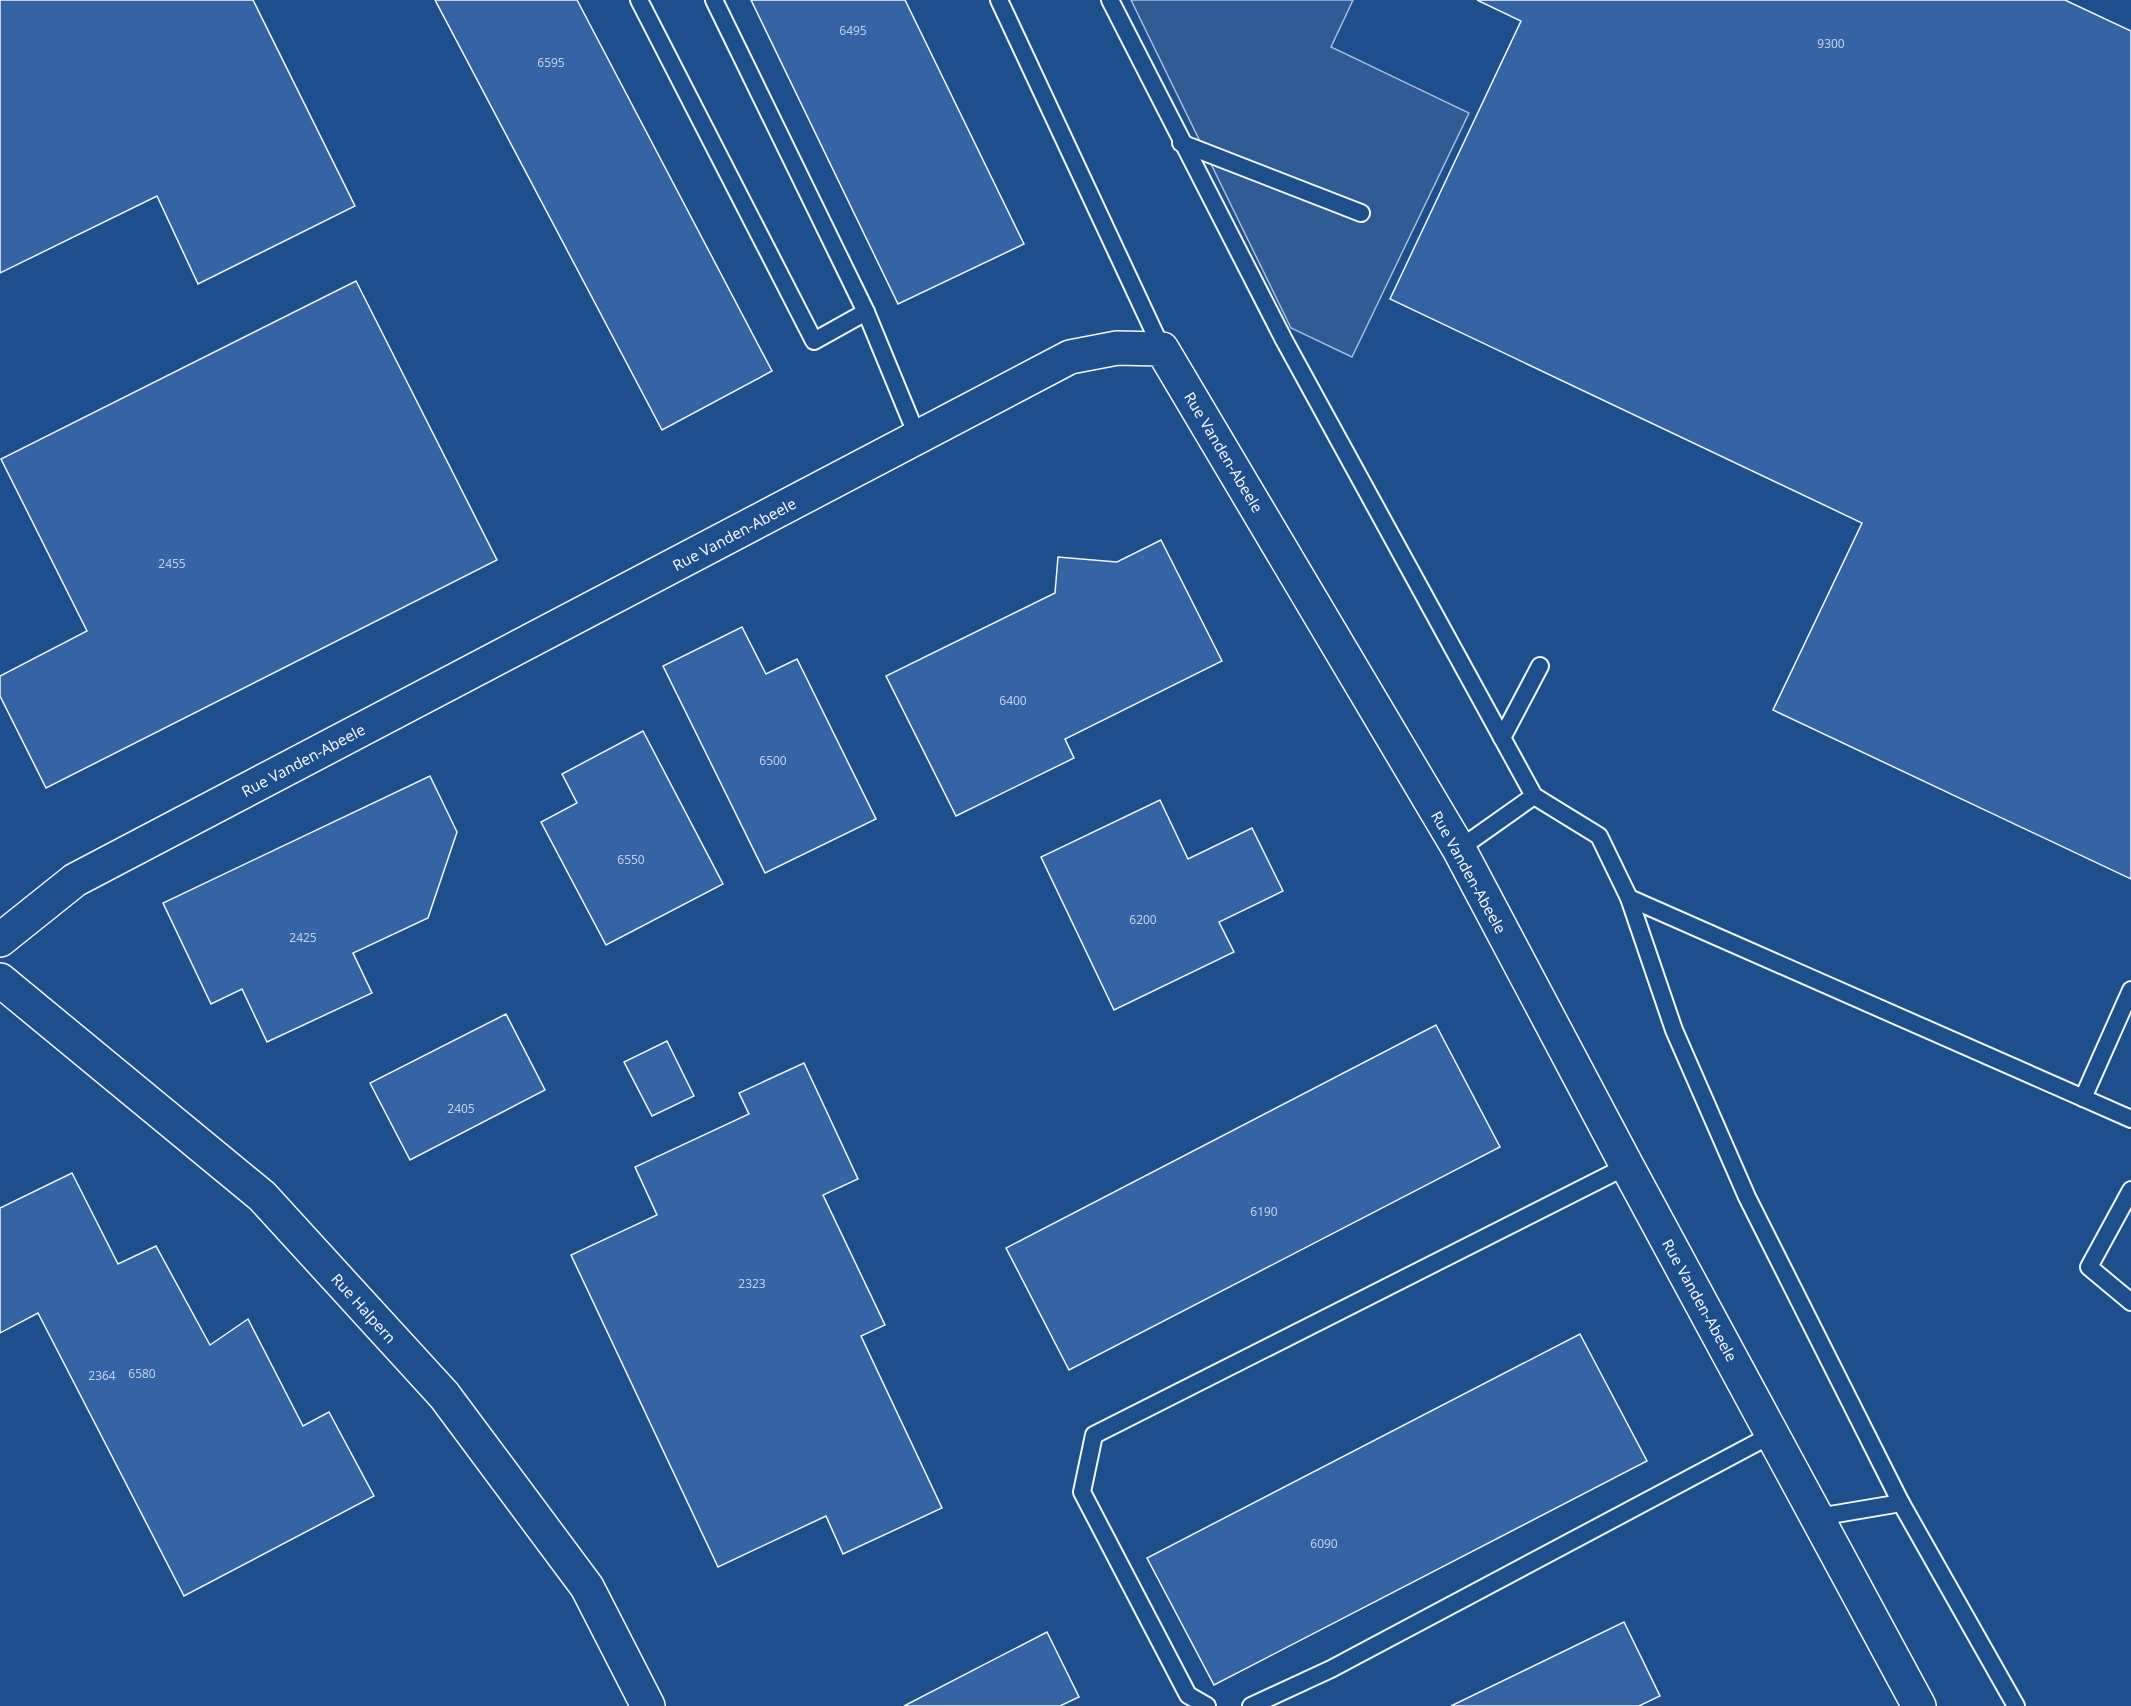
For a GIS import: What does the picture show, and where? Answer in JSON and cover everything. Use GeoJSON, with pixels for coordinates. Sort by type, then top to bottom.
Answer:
{"type":"FeatureCollection","features":[{"type":"Feature","properties":{"kind":"street","name":"Rue Vanden-Abeele"},"geometry":{"type":"LineString","coordinates":[[0,940],[75,880],[1070,357],[1117,348],[1162,349],[1459,849],[1627,1166],[1919,1706]]}},
{"type":"Feature","properties":{"kind":"street","name":"Rue Halpern"},"geometry":{"type":"LineString","coordinates":[[0,980],[262,1196],[444,1395],[587,1587],[648,1706]]}},
{"type":"Feature","properties":{"kind":"lane"},"geometry":{"type":"LineString","coordinates":[[639,0],[814,341],[866,312]]}},
{"type":"Feature","properties":{"kind":"lane"},"geometry":{"type":"LineString","coordinates":[[714,0],[866,312],[918,438]]}},
{"type":"Feature","properties":{"kind":"lane"},"geometry":{"type":"LineString","coordinates":[[999,0],[1162,349]]}},
{"type":"Feature","properties":{"kind":"lane"},"geometry":{"type":"LineString","coordinates":[[1110,0],[1181,143],[1284,340],[1533,796],[1599,836],[1629,898],[1674,1030],[1747,1197],[1901,1503],[2016,1706]]}},
{"type":"Feature","properties":{"kind":"lane"},"geometry":{"type":"LineString","coordinates":[[1181,143],[1361,213]]}},
{"type":"Feature","properties":{"kind":"lane"},"geometry":{"type":"LineString","coordinates":[[1502,738],[1540,666]]}},
{"type":"Feature","properties":{"kind":"lane"},"geometry":{"type":"LineString","coordinates":[[1459,849],[1533,796]]}},
{"type":"Feature","properties":{"kind":"lane"},"geometry":{"type":"LineString","coordinates":[[1629,898],[2131,1119]]}},
{"type":"Feature","properties":{"kind":"lane"},"geometry":{"type":"LineString","coordinates":[[2083,1098],[2131,990]]}},
{"type":"Feature","properties":{"kind":"lane"},"geometry":{"type":"LineString","coordinates":[[1207,1706],[1188,1695],[1082,1492],[1094,1435],[1627,1166]]}},
{"type":"Feature","properties":{"kind":"lane"},"geometry":{"type":"LineString","coordinates":[[2131,1190],[2089,1267],[2131,1302]]}},
{"type":"Feature","properties":{"kind":"lane"},"geometry":{"type":"LineString","coordinates":[[1251,1706],[1331,1669],[1773,1434]]}},
{"type":"Feature","properties":{"kind":"lane"},"geometry":{"type":"LineString","coordinates":[[1818,1517],[1901,1503]]}},
{"type":"Feature","properties":{"kind":"shaded area"},"geometry":{"type":"Polygon","coordinates":[[[1131,0],[1353,0],[1331,47],[1469,113],[1352,357],[1291,328],[1131,0]]]}},
{"type":"Feature","properties":{"kind":"building"},"geometry":{"type":"Polygon","coordinates":[[[0,0],[253,0],[355,206],[198,284],[157,196],[0,273],[0,0]]]}},
{"type":"Feature","properties":{"kind":"building"},"geometry":{"type":"Polygon","coordinates":[[[435,0],[577,0],[772,371],[662,430],[435,0]]]}},
{"type":"Feature","properties":{"kind":"building"},"geometry":{"type":"Polygon","coordinates":[[[751,0],[905,0],[1024,244],[898,304],[751,0]]]}},
{"type":"Feature","properties":{"kind":"building"},"geometry":{"type":"Polygon","coordinates":[[[1477,0],[2065,0],[2131,31],[2131,879],[1773,710],[1862,523],[1390,299],[1521,21],[1477,0]]]}},
{"type":"Feature","properties":{"kind":"building"},"geometry":{"type":"Polygon","coordinates":[[[356,281],[497,560],[46,788],[0,696],[0,676],[87,631],[1,459],[356,281]]]}},
{"type":"Feature","properties":{"kind":"building"},"geometry":{"type":"Polygon","coordinates":[[[1161,540],[1222,661],[1065,739],[1074,758],[956,816],[886,676],[1055,593],[1058,557],[1117,562],[1161,540]]]}},
{"type":"Feature","properties":{"kind":"building"},"geometry":{"type":"Polygon","coordinates":[[[742,627],[766,674],[797,659],[876,819],[765,873],[663,666],[742,627]]]}},
{"type":"Feature","properties":{"kind":"building"},"geometry":{"type":"Polygon","coordinates":[[[643,731],[723,884],[606,945],[541,822],[577,803],[562,774],[643,731]]]}},
{"type":"Feature","properties":{"kind":"building"},"geometry":{"type":"Polygon","coordinates":[[[430,776],[457,832],[428,918],[353,953],[372,993],[267,1042],[242,989],[211,1004],[163,903],[430,776]]]}},
{"type":"Feature","properties":{"kind":"building"},"geometry":{"type":"Polygon","coordinates":[[[1160,800],[1188,859],[1252,828],[1283,891],[1219,922],[1234,952],[1114,1010],[1041,857],[1160,800]]]}},
{"type":"Feature","properties":{"kind":"building"},"geometry":{"type":"Polygon","coordinates":[[[506,1014],[545,1090],[410,1160],[370,1083],[506,1014]]]}},
{"type":"Feature","properties":{"kind":"building"},"geometry":{"type":"Polygon","coordinates":[[[1436,1025],[1500,1147],[1069,1370],[1006,1248],[1436,1025]]]}},
{"type":"Feature","properties":{"kind":"building"},"geometry":{"type":"Polygon","coordinates":[[[667,1041],[694,1096],[652,1116],[624,1062],[667,1041]]]}},
{"type":"Feature","properties":{"kind":"building"},"geometry":{"type":"Polygon","coordinates":[[[804,1063],[858,1179],[823,1195],[885,1325],[861,1336],[942,1508],[843,1554],[826,1516],[718,1567],[571,1255],[657,1215],[635,1167],[749,1114],[739,1093],[804,1063]]]}},
{"type":"Feature","properties":{"kind":"building"},"geometry":{"type":"Polygon","coordinates":[[[72,1173],[118,1264],[156,1246],[210,1345],[248,1319],[303,1426],[329,1412],[374,1496],[184,1596],[38,1313],[0,1333],[0,1208],[72,1173]]]}},
{"type":"Feature","properties":{"kind":"building"},"geometry":{"type":"Polygon","coordinates":[[[1580,1334],[1647,1461],[1214,1685],[1147,1558],[1580,1334]]]}},
{"type":"Feature","properties":{"kind":"building"},"geometry":{"type":"Polygon","coordinates":[[[1624,1622],[1660,1696],[1639,1706],[1451,1706],[1624,1622]]]}},
{"type":"Feature","properties":{"kind":"building"},"geometry":{"type":"Polygon","coordinates":[[[1047,1632],[1079,1697],[1060,1706],[904,1706],[1047,1632]]]}}]}
